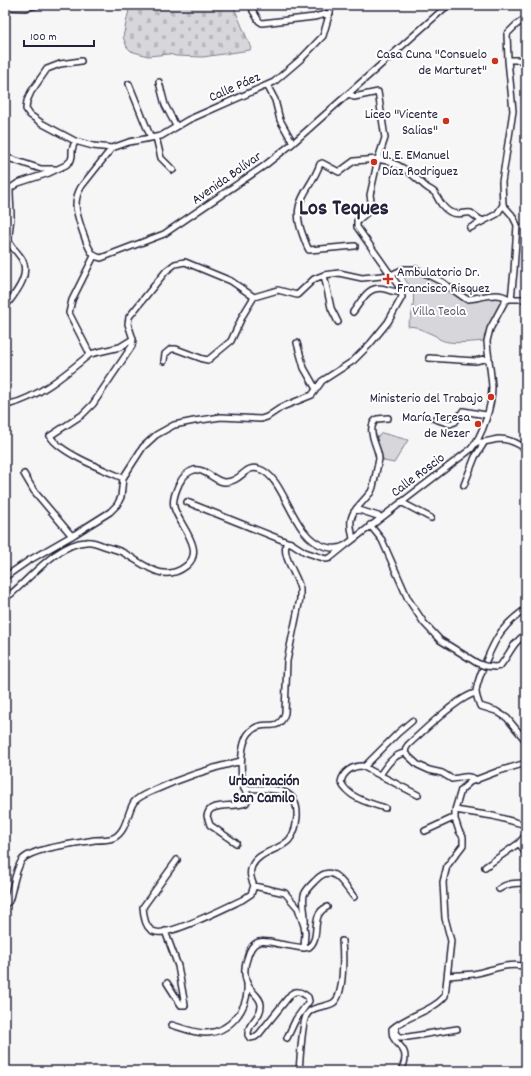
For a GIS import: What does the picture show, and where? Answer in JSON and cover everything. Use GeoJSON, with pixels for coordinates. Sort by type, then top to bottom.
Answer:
{"type":"FeatureCollection","features":[{"type":"Feature","properties":{"kind":"street"},"geometry":{"type":"LineString","coordinates":[[5,7],[25,8],[37,5]]}},
{"type":"Feature","properties":{"kind":"street","name":"Calle Páez"},"geometry":{"type":"LineString","coordinates":[[112,148],[129,142],[161,136],[176,126],[274,82],[302,58],[323,36],[332,5]]}},
{"type":"Feature","properties":{"kind":"street","name":"Avenida Bolívar"},"geometry":{"type":"LineString","coordinates":[[94,256],[101,258],[164,234],[264,166],[293,143],[448,5]]}},
{"type":"Feature","properties":{"kind":"street"},"geometry":{"type":"LineString","coordinates":[[253,10],[259,21],[262,23],[314,17],[330,13]]}},
{"type":"Feature","properties":{"kind":"street"},"geometry":{"type":"LineString","coordinates":[[470,228],[497,214],[503,205],[502,176],[509,143],[513,112],[507,34],[526,18]]}},
{"type":"Feature","properties":{"kind":"street"},"geometry":{"type":"LineString","coordinates":[[508,60],[526,60]]}},
{"type":"Feature","properties":{"kind":"street"},"geometry":{"type":"LineString","coordinates":[[81,61],[60,64],[47,69],[29,96],[26,109],[30,115],[43,124],[75,140],[93,146],[112,148]]}},
{"type":"Feature","properties":{"kind":"street"},"geometry":{"type":"LineString","coordinates":[[159,82],[165,105],[176,126]]}},
{"type":"Feature","properties":{"kind":"street"},"geometry":{"type":"LineString","coordinates":[[129,84],[161,158],[173,170]]}},
{"type":"Feature","properties":{"kind":"street"},"geometry":{"type":"LineString","coordinates":[[267,85],[275,100],[280,120],[293,143]]}},
{"type":"Feature","properties":{"kind":"street"},"geometry":{"type":"LineString","coordinates":[[5,577],[28,561],[110,512],[117,505],[121,497],[123,478],[131,464],[143,447],[156,435],[174,426],[221,417],[261,419],[268,417],[282,407],[312,395],[322,381],[353,361],[370,344],[388,322],[401,300],[401,291],[356,225],[357,221],[372,206],[370,200],[371,191],[378,159],[385,138],[378,92],[354,97],[348,93]]}},
{"type":"Feature","properties":{"kind":"street"},"geometry":{"type":"LineString","coordinates":[[5,307],[19,289],[25,269],[23,260],[10,246],[11,210],[8,191],[18,184],[66,165],[71,160],[75,140]]}},
{"type":"Feature","properties":{"kind":"street"},"geometry":{"type":"LineString","coordinates":[[90,354],[69,313],[72,300],[94,256],[90,252],[79,221],[76,204],[77,194],[86,179],[112,148]]}},
{"type":"Feature","properties":{"kind":"street"},"geometry":{"type":"LineString","coordinates":[[5,157],[41,169],[58,168]]}},
{"type":"Feature","properties":{"kind":"street"},"geometry":{"type":"LineString","coordinates":[[355,246],[309,250],[298,221],[298,213],[305,192],[315,177],[320,164],[340,172],[354,161],[378,159],[388,161],[404,168],[434,192],[439,202],[451,212],[459,214],[469,213],[484,221]]}},
{"type":"Feature","properties":{"kind":"street"},"geometry":{"type":"LineString","coordinates":[[503,205],[512,215],[517,225],[514,271],[510,299]]}},
{"type":"Feature","properties":{"kind":"street"},"geometry":{"type":"LineString","coordinates":[[123,478],[78,458],[53,441],[50,436],[82,415],[93,404],[132,346],[133,340],[128,324],[129,317],[166,271],[175,264],[185,262],[231,281],[254,297]]}},
{"type":"Feature","properties":{"kind":"street"},"geometry":{"type":"LineString","coordinates":[[164,361],[165,354],[171,348],[208,360],[231,341],[243,315],[254,297],[278,290],[297,295],[314,279],[324,275],[339,273],[362,278],[391,275],[404,269],[416,269],[442,282],[466,299],[496,294],[504,295],[510,299],[526,299]]}},
{"type":"Feature","properties":{"kind":"street"},"geometry":{"type":"LineString","coordinates":[[324,275],[331,308],[338,322]]}},
{"type":"Feature","properties":{"kind":"street"},"geometry":{"type":"LineString","coordinates":[[352,312],[372,289],[378,288],[398,292],[401,291]]}},
{"type":"Feature","properties":{"kind":"street"},"geometry":{"type":"LineString","coordinates":[[5,301],[13,296]]}},
{"type":"Feature","properties":{"kind":"street","name":"Calle Roscio"},"geometry":{"type":"LineString","coordinates":[[287,542],[291,542],[306,552],[326,559],[330,558],[370,525],[471,449],[477,442],[491,396],[492,387],[487,341],[488,334],[502,303],[505,300],[510,299]]}},
{"type":"Feature","properties":{"kind":"street"},"geometry":{"type":"LineString","coordinates":[[10,404],[19,402],[60,379],[90,354],[120,347],[133,340]]}},
{"type":"Feature","properties":{"kind":"street"},"geometry":{"type":"LineString","coordinates":[[297,343],[304,368],[316,388]]}},
{"type":"Feature","properties":{"kind":"street"},"geometry":{"type":"LineString","coordinates":[[429,358],[475,361],[489,358]]}},
{"type":"Feature","properties":{"kind":"street"},"geometry":{"type":"LineString","coordinates":[[435,419],[450,424],[455,422],[463,411],[486,415]]}},
{"type":"Feature","properties":{"kind":"street"},"geometry":{"type":"LineString","coordinates":[[353,539],[350,522],[351,517],[371,492],[379,459],[372,433],[373,423],[377,419],[388,418]]}},
{"type":"Feature","properties":{"kind":"street"},"geometry":{"type":"LineString","coordinates":[[477,442],[484,443],[503,440],[517,444],[526,449]]}},
{"type":"Feature","properties":{"kind":"street"},"geometry":{"type":"LineString","coordinates":[[464,485],[475,457],[484,443]]}},
{"type":"Feature","properties":{"kind":"street"},"geometry":{"type":"LineString","coordinates":[[5,598],[48,561],[67,547],[87,542],[122,552],[157,572],[166,574],[176,573],[190,562],[193,548],[191,538],[174,507],[173,502],[175,492],[182,477],[193,470],[199,470],[217,480],[224,482],[239,478],[244,472],[251,468],[259,468],[271,476],[304,533],[320,545],[333,549],[346,545]]}},
{"type":"Feature","properties":{"kind":"street"},"geometry":{"type":"LineString","coordinates":[[24,474],[34,491],[72,536]]}},
{"type":"Feature","properties":{"kind":"street"},"geometry":{"type":"LineString","coordinates":[[187,502],[287,542],[285,546],[286,554],[300,589],[300,599],[287,661],[283,721],[277,725],[261,726],[252,730],[245,740],[241,761],[241,778],[244,789],[249,795],[246,803],[240,806],[213,808],[208,811],[207,816],[210,825],[236,843]]}},
{"type":"Feature","properties":{"kind":"street"},"geometry":{"type":"LineString","coordinates":[[401,502],[431,518]]}},
{"type":"Feature","properties":{"kind":"street"},"geometry":{"type":"LineString","coordinates":[[356,509],[381,517]]}},
{"type":"Feature","properties":{"kind":"street"},"geometry":{"type":"LineString","coordinates":[[370,525],[382,540],[408,599],[424,623],[440,640],[485,666],[495,667],[500,666],[512,645],[526,634]]}},
{"type":"Feature","properties":{"kind":"street"},"geometry":{"type":"LineString","coordinates":[[526,609],[508,624],[497,638],[487,657],[476,694],[477,701],[480,706],[496,711],[507,718],[526,741]]}},
{"type":"Feature","properties":{"kind":"street"},"geometry":{"type":"LineString","coordinates":[[405,753],[408,745],[436,719],[466,697],[476,694]]}},
{"type":"Feature","properties":{"kind":"street"},"geometry":{"type":"LineString","coordinates":[[364,766],[398,732],[412,721]]}},
{"type":"Feature","properties":{"kind":"street"},"geometry":{"type":"LineString","coordinates":[[380,775],[386,766],[398,754],[405,753],[423,767],[452,779],[470,776],[477,780]]}},
{"type":"Feature","properties":{"kind":"street"},"geometry":{"type":"LineString","coordinates":[[5,904],[9,901],[19,866],[28,856],[39,851],[60,846],[114,838],[124,828],[134,802],[144,795],[181,779],[216,767],[241,761]]}},
{"type":"Feature","properties":{"kind":"street"},"geometry":{"type":"LineString","coordinates":[[401,1071],[405,1062],[405,1055],[402,1047],[394,1039],[392,1029],[440,1002],[445,996],[451,941],[445,918],[443,882],[447,866],[463,845],[463,838],[455,818],[455,810],[461,790],[470,782],[526,763]]}},
{"type":"Feature","properties":{"kind":"street"},"geometry":{"type":"LineString","coordinates":[[385,808],[360,799],[347,791],[342,786],[341,782],[348,771],[356,766],[364,766],[418,795]]}},
{"type":"Feature","properties":{"kind":"street"},"geometry":{"type":"LineString","coordinates":[[177,860],[143,907],[144,916],[148,927],[156,932],[171,931],[242,900],[251,894],[254,886],[250,877],[252,866],[258,858],[290,840],[296,828],[297,807],[293,799],[278,789],[244,789]]}},
{"type":"Feature","properties":{"kind":"street"},"geometry":{"type":"LineString","coordinates":[[455,810],[493,816],[526,825]]}},
{"type":"Feature","properties":{"kind":"street"},"geometry":{"type":"LineString","coordinates":[[425,831],[455,818]]}},
{"type":"Feature","properties":{"kind":"street"},"geometry":{"type":"LineString","coordinates":[[485,866],[519,843],[526,834]]}},
{"type":"Feature","properties":{"kind":"street"},"geometry":{"type":"LineString","coordinates":[[519,843],[526,854]]}},
{"type":"Feature","properties":{"kind":"street"},"geometry":{"type":"LineString","coordinates":[[304,948],[304,894],[321,874],[328,873],[335,875],[354,897]]}},
{"type":"Feature","properties":{"kind":"street"},"geometry":{"type":"LineString","coordinates":[[498,889],[505,885],[526,883]]}},
{"type":"Feature","properties":{"kind":"street"},"geometry":{"type":"LineString","coordinates":[[254,886],[285,893],[298,908],[304,926]]}},
{"type":"Feature","properties":{"kind":"street"},"geometry":{"type":"LineString","coordinates":[[172,1025],[202,1033],[212,1033],[222,1029],[235,1020],[242,1008],[248,992],[244,966],[249,951],[257,942],[264,941],[304,948],[309,947],[312,945],[318,915],[327,907]]}},
{"type":"Feature","properties":{"kind":"street"},"geometry":{"type":"LineString","coordinates":[[165,932],[178,966],[185,1005],[180,1005],[167,983]]}},
{"type":"Feature","properties":{"kind":"street"},"geometry":{"type":"LineString","coordinates":[[299,1071],[306,1017],[313,1008],[333,1003],[339,995],[343,959],[342,940]]}},
{"type":"Feature","properties":{"kind":"street"},"geometry":{"type":"LineString","coordinates":[[448,976],[471,974],[508,966],[526,966]]}},
{"type":"Feature","properties":{"kind":"street"},"geometry":{"type":"LineString","coordinates":[[247,985],[262,1004],[261,1010],[248,1028],[248,1035],[250,1038],[259,1034],[291,994],[294,992],[301,992],[308,997],[309,1001],[296,1019],[286,1038]]}},
{"type":"Feature","properties":{"kind":"street"},"geometry":{"type":"LineString","coordinates":[[396,1026],[396,1032],[399,1037],[408,1037],[457,1029]]}},
{"type":"Feature","properties":{"kind":"green space"},"geometry":{"type":"Polygon","coordinates":[[[130,5],[233,5],[251,48],[250,50],[203,57],[176,56],[169,54],[148,56],[131,51],[127,47],[123,37],[130,5]]]}},
{"type":"Feature","properties":{"kind":"green space","name":"Villa Teola"},"geometry":{"type":"Polygon","coordinates":[[[404,269],[416,269],[466,299],[504,295],[505,301],[487,341],[460,343],[446,341],[416,327],[408,326],[412,311],[413,291],[405,279],[404,269]]]}},
{"type":"Feature","properties":{"kind":"green space"},"geometry":{"type":"Polygon","coordinates":[[[382,433],[408,440],[394,463],[384,461],[375,439],[382,433]]]}},
{"type":"Feature","properties":{"kind":"place","name":"Casa Cuna \"Consuelo de Marturet\""},"geometry":{"type":"Point","coordinates":[495,61]}},
{"type":"Feature","properties":{"kind":"place","name":"Liceo \"Vicente Salias\""},"geometry":{"type":"Point","coordinates":[446,121]}},
{"type":"Feature","properties":{"kind":"place","name":"U. E. EManuel Díaz Rodriguez"},"geometry":{"type":"Point","coordinates":[374,162]}},
{"type":"Feature","properties":{"kind":"place","name":"Ambulatorio Dr. Francisco Risquez"},"geometry":{"type":"Point","coordinates":[388,279]}},
{"type":"Feature","properties":{"kind":"place","name":"Ministerio del Trabajo"},"geometry":{"type":"Point","coordinates":[491,397]}},
{"type":"Feature","properties":{"kind":"place","name":"María Teresa de Nezer"},"geometry":{"type":"Point","coordinates":[478,424]}},
{"type":"Feature","properties":{"kind":"district","name":"Los Teques"},"geometry":{"type":"Point","coordinates":[344,206]}},
{"type":"Feature","properties":{"kind":"district","name":"Urbanización San Camilo"},"geometry":{"type":"Point","coordinates":[264,788]}}]}
